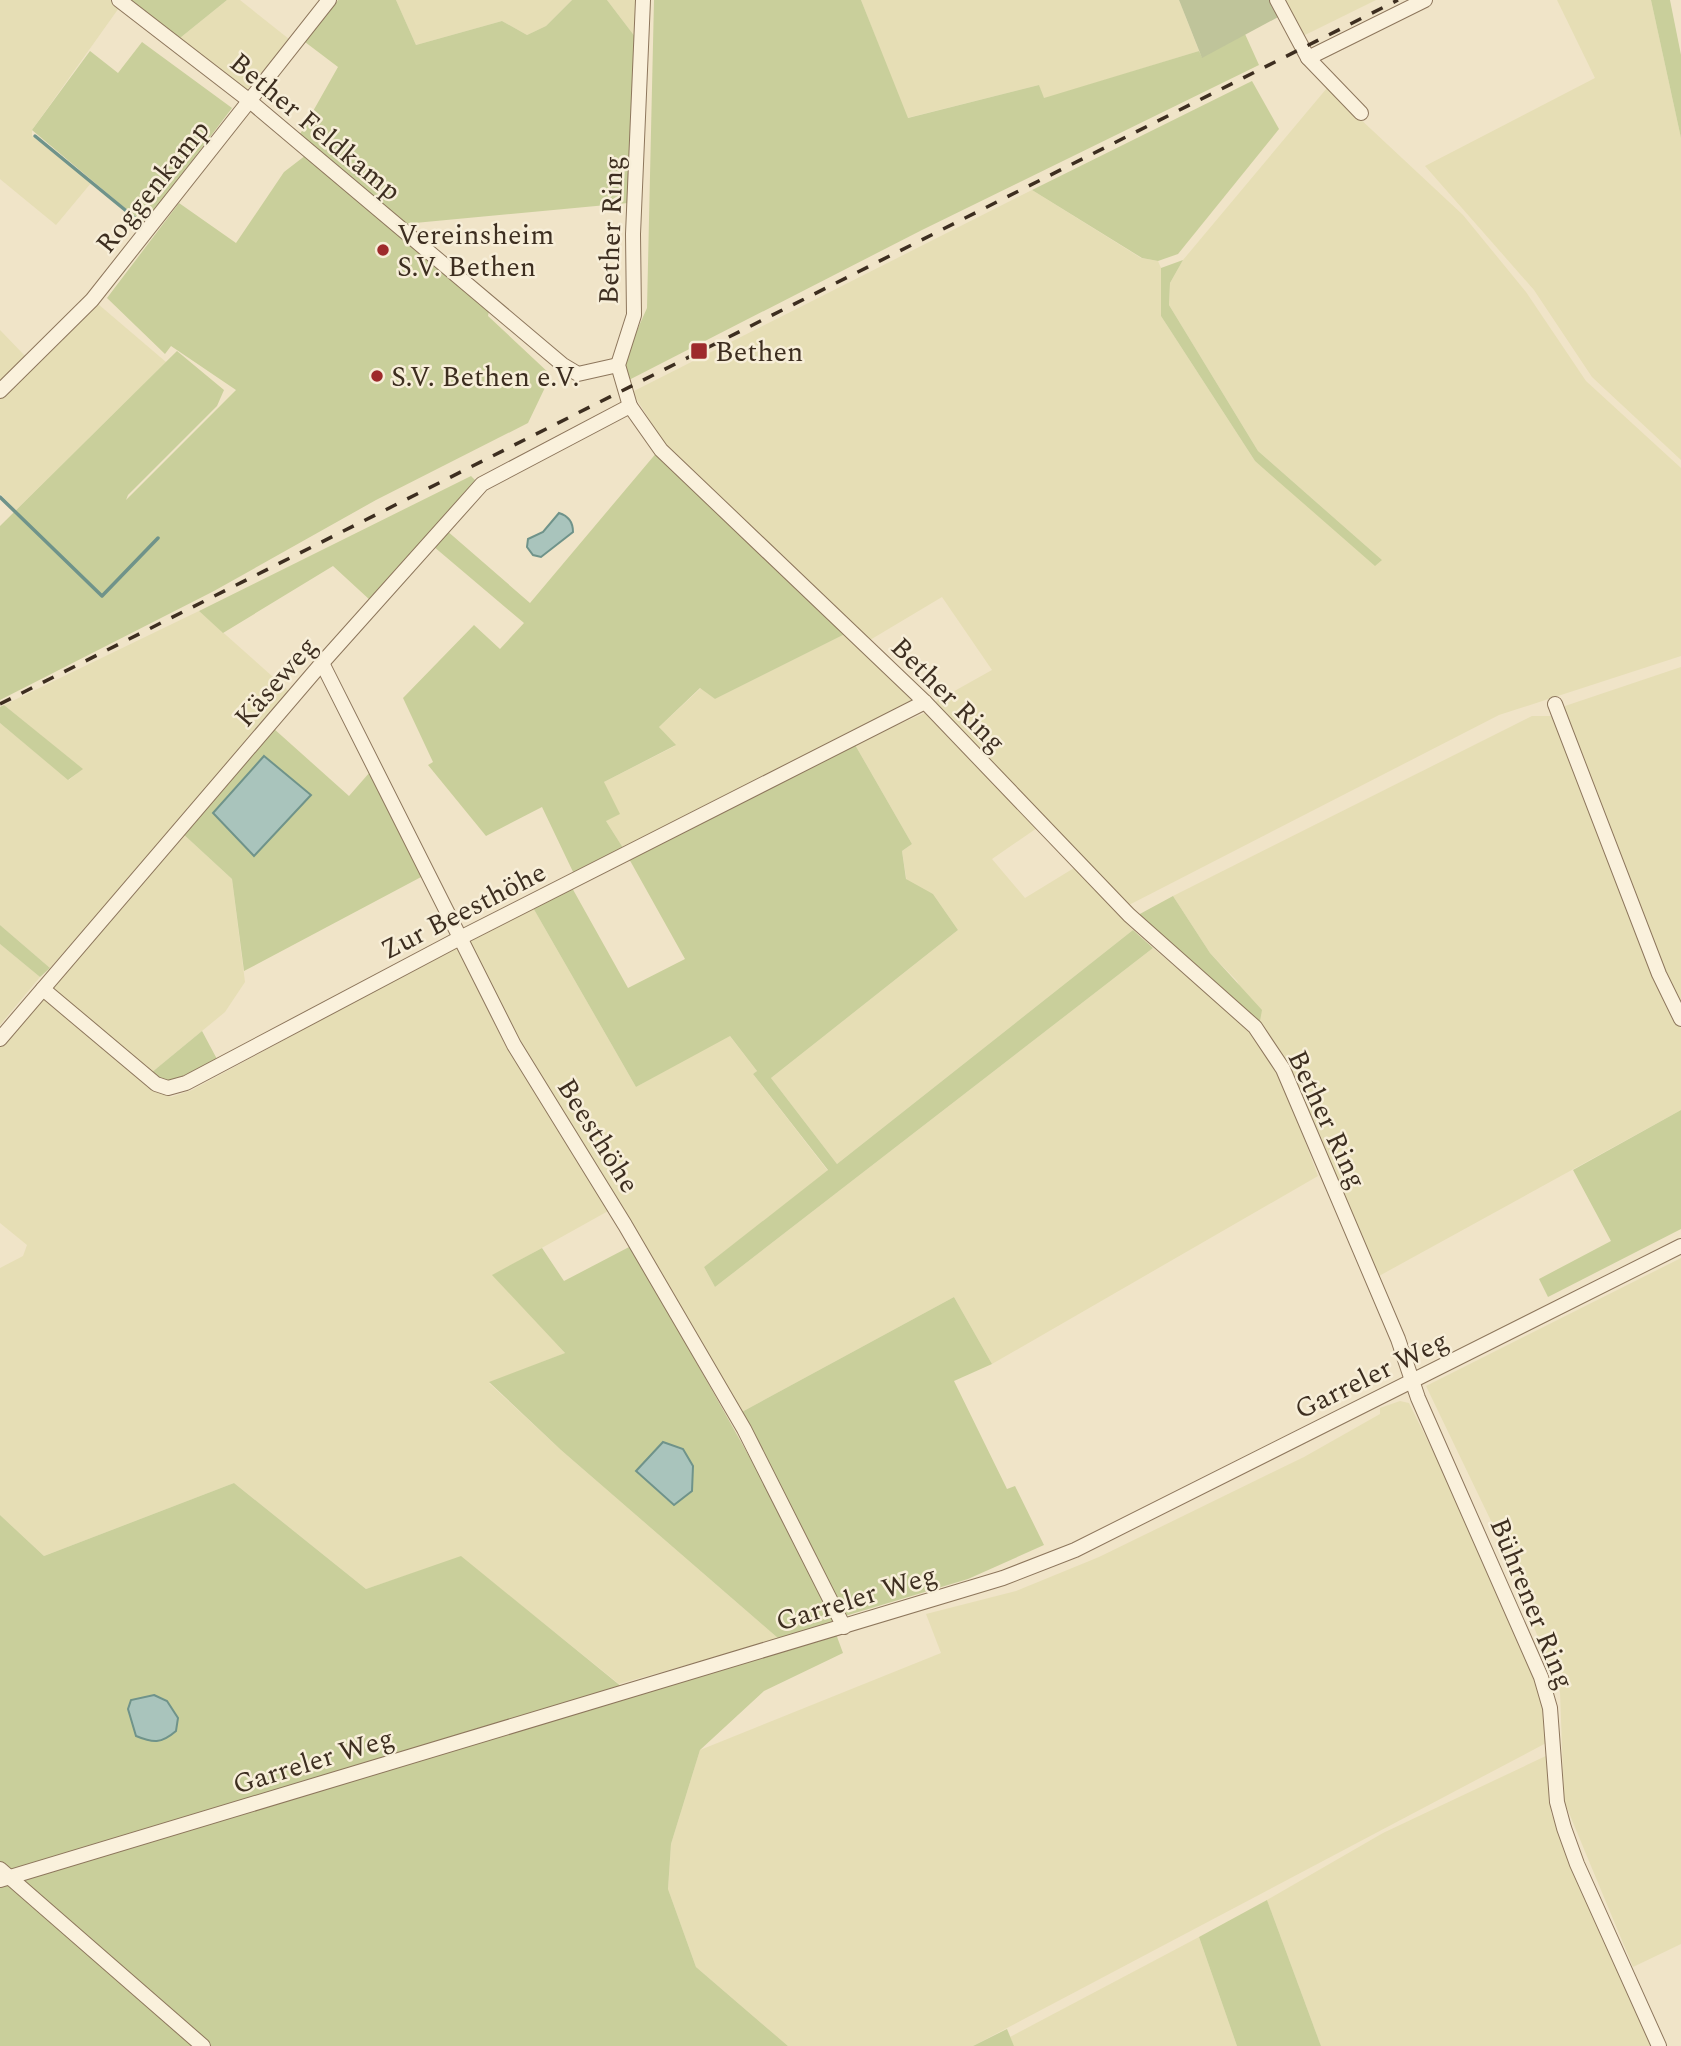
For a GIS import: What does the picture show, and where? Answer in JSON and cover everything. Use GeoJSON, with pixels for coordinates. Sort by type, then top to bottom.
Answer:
{"type":"FeatureCollection","features":[{"type":"Feature","properties":{"kind":"street","name":"Bether Feldkamp"},"geometry":{"type":"LineString","coordinates":[[119,0],[251,102],[563,365],[578,374],[618,365]]}},
{"type":"Feature","properties":{"kind":"street","name":"Roggenkamp"},"geometry":{"type":"LineString","coordinates":[[0,391],[92,300],[329,0]]}},
{"type":"Feature","properties":{"kind":"street","name":"Bether Ring"},"geometry":{"type":"LineString","coordinates":[[643,0],[634,234],[634,315],[618,365],[630,406],[661,450],[925,702],[1129,915],[1255,1027],[1283,1069],[1398,1339],[1412,1380]]}},
{"type":"Feature","properties":{"kind":"street"},"geometry":{"type":"LineString","coordinates":[[1277,0],[1308,58],[1361,113]]}},
{"type":"Feature","properties":{"kind":"street"},"geometry":{"type":"LineString","coordinates":[[1308,58],[1425,0]]}},
{"type":"Feature","properties":{"kind":"street","name":"Käseweg"},"geometry":{"type":"LineString","coordinates":[[0,1039],[322,663],[482,484],[630,406]]}},
{"type":"Feature","properties":{"kind":"street","name":"Beesthöhe"},"geometry":{"type":"LineString","coordinates":[[322,663],[514,1045],[625,1225],[744,1429],[844,1627]]}},
{"type":"Feature","properties":{"kind":"street","name":"Zur Beesthöhe"},"geometry":{"type":"LineString","coordinates":[[43,989],[156,1084],[168,1088],[186,1083],[460,938],[925,702]]}},
{"type":"Feature","properties":{"kind":"street"},"geometry":{"type":"LineString","coordinates":[[1555,704],[1659,974],[1681,1019]]}},
{"type":"Feature","properties":{"kind":"street","name":"Garreler Weg"},"geometry":{"type":"LineString","coordinates":[[3,1875],[1003,1578],[1075,1550],[1681,1246]]}},
{"type":"Feature","properties":{"kind":"street","name":"Bührener Ring"},"geometry":{"type":"LineString","coordinates":[[1412,1380],[1541,1677],[1550,1708],[1557,1802],[1564,1828],[1577,1864],[1659,2046]]}},
{"type":"Feature","properties":{"kind":"street"},"geometry":{"type":"LineString","coordinates":[[3,1875],[203,2046]]}},
{"type":"Feature","properties":{"kind":"shaded area"},"geometry":{"type":"Polygon","coordinates":[[[0,0],[114,0],[121,5],[32,130],[32,136],[91,183],[56,225],[0,179],[0,0]]]}},
{"type":"Feature","properties":{"kind":"shaded area"},"geometry":{"type":"Polygon","coordinates":[[[227,0],[240,0],[289,39],[247,90],[180,38],[227,0]]]}},
{"type":"Feature","properties":{"kind":"shaded area"},"geometry":{"type":"Polygon","coordinates":[[[396,0],[572,0],[546,26],[527,35],[502,21],[416,45],[396,0]]]}},
{"type":"Feature","properties":{"kind":"shaded area"},"geometry":{"type":"Polygon","coordinates":[[[607,0],[638,0],[636,38],[607,0]]]}},
{"type":"Feature","properties":{"kind":"shaded area"},"geometry":{"type":"Polygon","coordinates":[[[861,0],[1179,0],[1199,51],[1043,99],[1039,85],[907,118],[861,0]]]}},
{"type":"Feature","properties":{"kind":"shaded area"},"geometry":{"type":"Polygon","coordinates":[[[1284,0],[1376,0],[1303,36],[1284,0]]]}},
{"type":"Feature","properties":{"kind":"shaded area"},"geometry":{"type":"Polygon","coordinates":[[[1557,0],[1651,0],[1681,138],[1681,460],[1592,377],[1534,290],[1425,166],[1595,78],[1557,0]]]}},
{"type":"Feature","properties":{"kind":"shaded area"},"geometry":{"type":"Polygon","coordinates":[[[1327,88],[1463,215],[1526,292],[1586,381],[1681,468],[1681,656],[1499,715],[1127,906],[933,703],[992,670],[942,597],[870,640],[666,446],[632,392],[1032,190],[1141,258],[1158,261],[1161,268],[1161,316],[1255,461],[1382,560],[1258,451],[1169,305],[1170,283],[1183,260],[1327,88]]]}},
{"type":"Feature","properties":{"kind":"shaded area"},"geometry":{"type":"Polygon","coordinates":[[[98,304],[166,362],[16,510],[0,494],[0,399],[98,304]]]}},
{"type":"Feature","properties":{"kind":"shaded area"},"geometry":{"type":"Polygon","coordinates":[[[0,330],[26,357],[0,382],[0,330]]]}},
{"type":"Feature","properties":{"kind":"shaded area"},"geometry":{"type":"Polygon","coordinates":[[[199,611],[291,693],[50,968],[0,925],[0,723],[69,780],[82,769],[4,705],[199,611]]]}},
{"type":"Feature","properties":{"kind":"shaded area"},"geometry":{"type":"Polygon","coordinates":[[[847,633],[914,701],[625,851],[606,821],[604,782],[675,746],[659,727],[701,688],[715,699],[847,633]]]}},
{"type":"Feature","properties":{"kind":"shaded area"},"geometry":{"type":"Polygon","coordinates":[[[1681,667],[1681,1009],[1564,716],[1565,706],[1681,667]]]}},
{"type":"Feature","properties":{"kind":"shaded area"},"geometry":{"type":"Polygon","coordinates":[[[925,713],[1037,828],[992,859],[1025,898],[1074,868],[1133,930],[837,1164],[771,1078],[958,930],[933,894],[907,883],[902,851],[912,844],[854,743],[925,713]]]}},
{"type":"Feature","properties":{"kind":"shaded area"},"geometry":{"type":"Polygon","coordinates":[[[1532,716],[1551,716],[1560,727],[1657,976],[1681,1029],[1681,1110],[1379,1276],[1286,1067],[1259,1026],[1237,981],[1210,953],[1173,896],[1532,716]]]}},
{"type":"Feature","properties":{"kind":"shaded area"},"geometry":{"type":"Polygon","coordinates":[[[181,832],[232,879],[245,982],[225,1012],[151,1073],[50,986],[181,832]]]}},
{"type":"Feature","properties":{"kind":"shaded area"},"geometry":{"type":"Polygon","coordinates":[[[532,906],[636,1087],[729,1035],[757,1071],[753,1074],[828,1171],[704,1267],[715,1287],[1153,948],[1250,1030],[1279,1071],[1318,1176],[992,1364],[954,1297],[740,1413],[519,1041],[469,941],[532,906]]]}},
{"type":"Feature","properties":{"kind":"shaded area"},"geometry":{"type":"Polygon","coordinates":[[[0,944],[40,977],[0,1025],[0,944]]]}},
{"type":"Feature","properties":{"kind":"shaded area"},"geometry":{"type":"Polygon","coordinates":[[[459,945],[610,1210],[493,1275],[565,1353],[489,1383],[561,1450],[779,1639],[619,1684],[461,1557],[366,1589],[234,1483],[44,1556],[0,1515],[0,1268],[23,1256],[27,1245],[0,1223],[0,1047],[44,995],[155,1091],[171,1097],[192,1090],[459,945]]]}},
{"type":"Feature","properties":{"kind":"shaded area"},"geometry":{"type":"Polygon","coordinates":[[[1681,1258],[1681,1944],[1633,1967],[1564,1801],[1560,1692],[1492,1523],[1426,1386],[1681,1258]]]}},
{"type":"Feature","properties":{"kind":"shaded area"},"geometry":{"type":"Polygon","coordinates":[[[1400,1401],[1409,1403],[1472,1530],[1536,1679],[1545,1710],[1548,1742],[973,2046],[788,2046],[696,1967],[668,1889],[671,1844],[700,1750],[941,1653],[926,1614],[1016,1591],[1099,1557],[1304,1457],[1380,1414],[1380,1408],[1400,1401]]]}},
{"type":"Feature","properties":{"kind":"shaded area"},"geometry":{"type":"Polygon","coordinates":[[[1548,1755],[1551,1813],[1652,2046],[1321,2046],[1267,1900],[1383,1833],[1548,1755]]]}},
{"type":"Feature","properties":{"kind":"shaded area"},"geometry":{"type":"Polygon","coordinates":[[[1199,1937],[1237,2046],[1014,2046],[1010,2037],[1199,1937]]]}},
{"type":"Feature","properties":{"kind":"green space"},"geometry":{"type":"Polygon","coordinates":[[[131,0],[227,0],[180,38],[131,0]]]}},
{"type":"Feature","properties":{"kind":"green space"},"geometry":{"type":"Polygon","coordinates":[[[338,0],[396,0],[416,45],[502,21],[527,35],[546,26],[572,0],[607,0],[636,38],[628,203],[404,224],[299,136],[338,67],[305,42],[338,0]]]}},
{"type":"Feature","properties":{"kind":"green space"},"geometry":{"type":"Polygon","coordinates":[[[654,0],[861,0],[908,118],[1039,85],[1044,98],[1199,51],[1202,57],[1245,34],[1259,65],[922,230],[625,382],[622,364],[647,308],[654,0]]]}},
{"type":"Feature","properties":{"kind":"green space"},"geometry":{"type":"Polygon","coordinates":[[[1179,0],[1271,0],[1280,16],[1202,58],[1179,0]]]}},
{"type":"Feature","properties":{"kind":"green space"},"geometry":{"type":"Polygon","coordinates":[[[1651,0],[1670,0],[1681,55],[1681,138],[1651,0]]]}},
{"type":"Feature","properties":{"kind":"green space"},"geometry":{"type":"Polygon","coordinates":[[[142,42],[232,108],[144,224],[32,130],[90,51],[118,73],[142,42]]]}},
{"type":"Feature","properties":{"kind":"green space"},"geometry":{"type":"Polygon","coordinates":[[[1252,81],[1279,129],[1178,254],[1158,261],[1142,258],[1032,190],[1252,81]]]}},
{"type":"Feature","properties":{"kind":"green space"},"geometry":{"type":"Polygon","coordinates":[[[306,155],[489,311],[488,316],[551,375],[528,423],[376,500],[214,591],[0,700],[0,526],[177,351],[224,390],[217,406],[126,500],[236,390],[171,346],[165,354],[107,298],[179,203],[236,243],[284,172],[306,155]]]}},
{"type":"Feature","properties":{"kind":"green space"},"geometry":{"type":"Polygon","coordinates":[[[1183,260],[1170,283],[1169,305],[1258,451],[1382,560],[1375,566],[1255,461],[1161,316],[1161,268],[1183,260]]]}},
{"type":"Feature","properties":{"kind":"green space"},"geometry":{"type":"Polygon","coordinates":[[[658,451],[847,633],[715,699],[700,688],[659,727],[676,745],[604,782],[620,814],[606,821],[625,851],[575,876],[542,807],[486,836],[428,765],[433,762],[403,698],[474,625],[500,649],[524,623],[433,546],[446,530],[530,603],[658,451]]]}},
{"type":"Feature","properties":{"kind":"green space"},"geometry":{"type":"Polygon","coordinates":[[[471,476],[477,482],[371,601],[333,566],[223,633],[199,611],[471,476]]]}},
{"type":"Feature","properties":{"kind":"green space"},"geometry":{"type":"Polygon","coordinates":[[[4,705],[83,769],[68,780],[0,723],[0,707],[4,705]]]}},
{"type":"Feature","properties":{"kind":"green space"},"geometry":{"type":"Polygon","coordinates":[[[273,728],[349,796],[370,772],[423,876],[244,971],[232,879],[181,832],[273,728]]]}},
{"type":"Feature","properties":{"kind":"green space"},"geometry":{"type":"Polygon","coordinates":[[[854,743],[912,844],[902,851],[906,879],[933,894],[958,930],[771,1078],[837,1164],[1133,930],[1153,948],[715,1287],[704,1267],[828,1170],[753,1074],[757,1071],[730,1036],[636,1087],[532,906],[571,886],[628,988],[685,959],[628,857],[854,743]]]}},
{"type":"Feature","properties":{"kind":"green space"},"geometry":{"type":"Polygon","coordinates":[[[1173,896],[1210,953],[1262,1010],[1259,1026],[1216,983],[1138,915],[1173,896]]]}},
{"type":"Feature","properties":{"kind":"green space"},"geometry":{"type":"Polygon","coordinates":[[[0,925],[50,968],[40,977],[0,944],[0,925]]]}},
{"type":"Feature","properties":{"kind":"green space"},"geometry":{"type":"Polygon","coordinates":[[[202,1031],[218,1061],[168,1082],[151,1073],[202,1031]]]}},
{"type":"Feature","properties":{"kind":"green space"},"geometry":{"type":"Polygon","coordinates":[[[1681,1110],[1681,1229],[1548,1297],[1539,1279],[1611,1241],[1573,1170],[1681,1110]]]}},
{"type":"Feature","properties":{"kind":"green space"},"geometry":{"type":"Polygon","coordinates":[[[631,1246],[767,1488],[835,1622],[779,1639],[561,1450],[489,1382],[565,1353],[492,1275],[542,1248],[564,1281],[631,1246]],[[663,1442],[636,1471],[667,1500],[663,1442]]]}},
{"type":"Feature","properties":{"kind":"green space"},"geometry":{"type":"Polygon","coordinates":[[[954,1297],[992,1364],[954,1381],[1007,1489],[1015,1486],[1044,1545],[968,1579],[845,1616],[740,1413],[954,1297]]]}},
{"type":"Feature","properties":{"kind":"green space"},"geometry":{"type":"Polygon","coordinates":[[[234,1483],[366,1589],[461,1556],[633,1696],[836,1634],[843,1653],[764,1691],[700,1750],[671,1844],[668,1889],[696,1967],[788,2046],[0,2046],[0,1515],[44,1556],[234,1483]]]}},
{"type":"Feature","properties":{"kind":"green space"},"geometry":{"type":"Polygon","coordinates":[[[1267,1900],[1321,2046],[1237,2046],[1199,1937],[1267,1900]]]}},
{"type":"Feature","properties":{"kind":"green space"},"geometry":{"type":"Polygon","coordinates":[[[1007,2029],[1014,2046],[973,2046],[1007,2029]]]}},
{"type":"Feature","properties":{"kind":"water"},"geometry":{"type":"Polygon","coordinates":[[[559,513],[570,520],[573,532],[541,557],[533,555],[527,547],[528,539],[543,532],[559,513]]]}},
{"type":"Feature","properties":{"kind":"water"},"geometry":{"type":"Polygon","coordinates":[[[264,756],[311,795],[254,856],[213,813],[264,756]]]}},
{"type":"Feature","properties":{"kind":"water"},"geometry":{"type":"Polygon","coordinates":[[[663,1442],[683,1449],[693,1466],[692,1491],[674,1505],[636,1471],[663,1442]]]}},
{"type":"Feature","properties":{"kind":"water"},"geometry":{"type":"Polygon","coordinates":[[[154,1695],[167,1701],[178,1718],[176,1731],[157,1741],[136,1736],[128,1709],[131,1700],[154,1695]]]}},
{"type":"Feature","properties":{"kind":"waterway"},"geometry":{"type":"LineString","coordinates":[[35,136],[141,223]]}},
{"type":"Feature","properties":{"kind":"waterway"},"geometry":{"type":"LineString","coordinates":[[0,497],[102,596],[158,538]]}},
{"type":"Feature","properties":{"kind":"railway"},"geometry":{"type":"LineString","coordinates":[[0,704],[1398,0]]}},
{"type":"Feature","properties":{"kind":"place","name":"Vereinsheim S.V. Bethen"},"geometry":{"type":"Point","coordinates":[383,250]}},
{"type":"Feature","properties":{"kind":"place","name":"Bethen"},"geometry":{"type":"Point","coordinates":[699,351]}},
{"type":"Feature","properties":{"kind":"place","name":"S.V. Bethen e.V."},"geometry":{"type":"Point","coordinates":[377,376]}}]}
